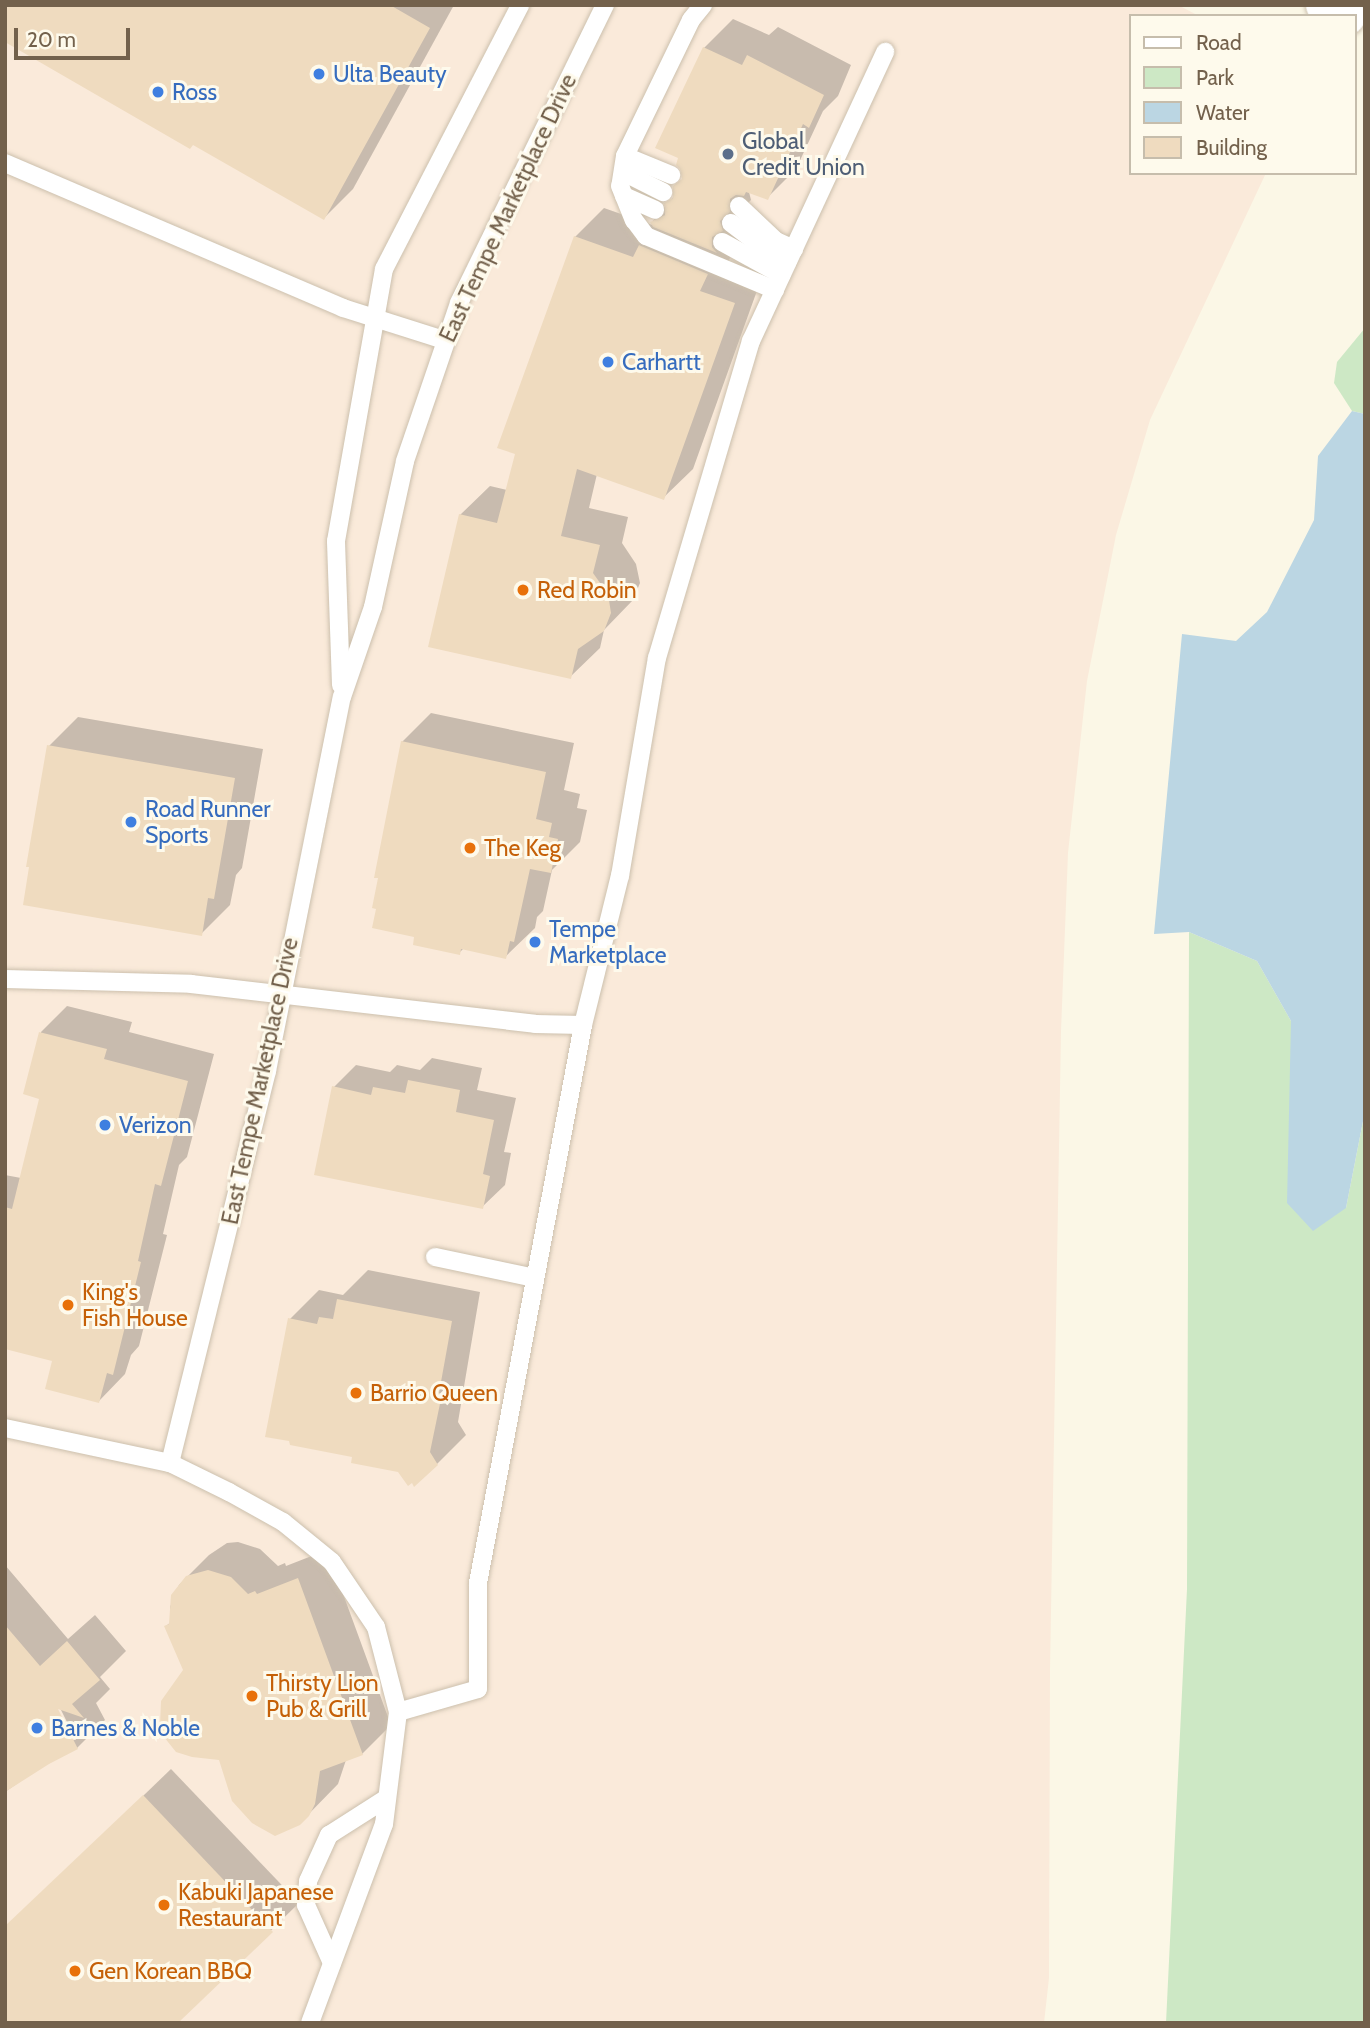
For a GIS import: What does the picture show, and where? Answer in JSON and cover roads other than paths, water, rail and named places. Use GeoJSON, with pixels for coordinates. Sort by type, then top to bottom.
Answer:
{"type":"FeatureCollection","features":[{"type":"Feature","properties":{"kind":"main road"},"geometry":{"type":"LineString","coordinates":[[1325,5],[1342,14]]}},
{"type":"Feature","properties":{"kind":"lane","name":"East Tempe Marketplace Drive"},"geometry":{"type":"LineString","coordinates":[[170,1464],[267,1071],[342,697],[373,607],[405,461],[444,340],[459,303],[606,5]]}},
{"type":"Feature","properties":{"kind":"lane"},"geometry":{"type":"LineString","coordinates":[[703,5],[691,20],[624,164],[620,186],[634,220],[646,236],[785,269]]}},
{"type":"Feature","properties":{"kind":"lane","name":"East Tempe Marketplace Drive"},"geometry":{"type":"LineString","coordinates":[[342,697],[336,541],[384,269],[517,6]]}},
{"type":"Feature","properties":{"kind":"lane"},"geometry":{"type":"LineString","coordinates":[[398,1712],[478,1689],[478,1583],[583,1025],[620,876],[657,657],[751,341],[885,52]]}},
{"type":"Feature","properties":{"kind":"lane"},"geometry":{"type":"LineString","coordinates":[[5,163],[375,320],[444,340]]}},
{"type":"Feature","properties":{"kind":"lane"},"geometry":{"type":"LineString","coordinates":[[624,164],[671,175]]}},
{"type":"Feature","properties":{"kind":"lane"},"geometry":{"type":"LineString","coordinates":[[624,164],[663,192]]}},
{"type":"Feature","properties":{"kind":"lane"},"geometry":{"type":"LineString","coordinates":[[624,196],[655,210]]}},
{"type":"Feature","properties":{"kind":"lane"},"geometry":{"type":"LineString","coordinates":[[739,206],[776,241],[785,269]]}},
{"type":"Feature","properties":{"kind":"lane"},"geometry":{"type":"LineString","coordinates":[[731,223],[769,252],[785,269]]}},
{"type":"Feature","properties":{"kind":"lane"},"geometry":{"type":"LineString","coordinates":[[722,242],[785,269]]}},
{"type":"Feature","properties":{"kind":"lane"},"geometry":{"type":"LineString","coordinates":[[5,979],[191,984],[535,1024],[583,1025]]}},
{"type":"Feature","properties":{"kind":"lane"},"geometry":{"type":"LineString","coordinates":[[435,1257],[535,1278]]}},
{"type":"Feature","properties":{"kind":"lane"},"geometry":{"type":"LineString","coordinates":[[5,1428],[170,1464],[283,1522],[332,1562],[376,1627],[398,1712],[384,1824],[310,2023]]}},
{"type":"Feature","properties":{"kind":"lane"},"geometry":{"type":"LineString","coordinates":[[332,1963],[306,1905],[308,1881],[329,1835],[387,1798]]}},
{"type":"Feature","properties":{"kind":"water"},"geometry":{"type":"Polygon","coordinates":[[[1352,411],[1365,414],[1365,1111],[1346,1208],[1313,1231],[1287,1203],[1291,1021],[1257,961],[1189,932],[1154,934],[1182,634],[1236,641],[1267,612],[1314,520],[1318,456],[1352,411]]]}},
{"type":"Feature","properties":{"kind":"place","name":"Ulta Beauty"},"geometry":{"type":"Point","coordinates":[319,74]}},
{"type":"Feature","properties":{"kind":"place","name":"Ross"},"geometry":{"type":"Point","coordinates":[158,92]}},
{"type":"Feature","properties":{"kind":"place","name":"Global Credit Union"},"geometry":{"type":"Point","coordinates":[728,154]}},
{"type":"Feature","properties":{"kind":"place","name":"Carhartt"},"geometry":{"type":"Point","coordinates":[608,362]}},
{"type":"Feature","properties":{"kind":"place","name":"Red Robin"},"geometry":{"type":"Point","coordinates":[523,590]}},
{"type":"Feature","properties":{"kind":"place","name":"Road Runner Sports"},"geometry":{"type":"Point","coordinates":[131,822]}},
{"type":"Feature","properties":{"kind":"place","name":"The Keg"},"geometry":{"type":"Point","coordinates":[470,848]}},
{"type":"Feature","properties":{"kind":"place","name":"Tempe Marketplace"},"geometry":{"type":"Point","coordinates":[535,942]}},
{"type":"Feature","properties":{"kind":"place","name":"Verizon"},"geometry":{"type":"Point","coordinates":[105,1125]}},
{"type":"Feature","properties":{"kind":"place","name":"King's Fish House"},"geometry":{"type":"Point","coordinates":[68,1305]}},
{"type":"Feature","properties":{"kind":"place","name":"Barrio Queen"},"geometry":{"type":"Point","coordinates":[356,1393]}},
{"type":"Feature","properties":{"kind":"place","name":"Thirsty Lion Pub & Grill"},"geometry":{"type":"Point","coordinates":[252,1696]}},
{"type":"Feature","properties":{"kind":"place","name":"Barnes & Noble"},"geometry":{"type":"Point","coordinates":[37,1728]}},
{"type":"Feature","properties":{"kind":"place","name":"Kabuki Japanese Restaurant"},"geometry":{"type":"Point","coordinates":[164,1905]}},
{"type":"Feature","properties":{"kind":"place","name":"Gen Korean BBQ"},"geometry":{"type":"Point","coordinates":[75,1971]}}]}
